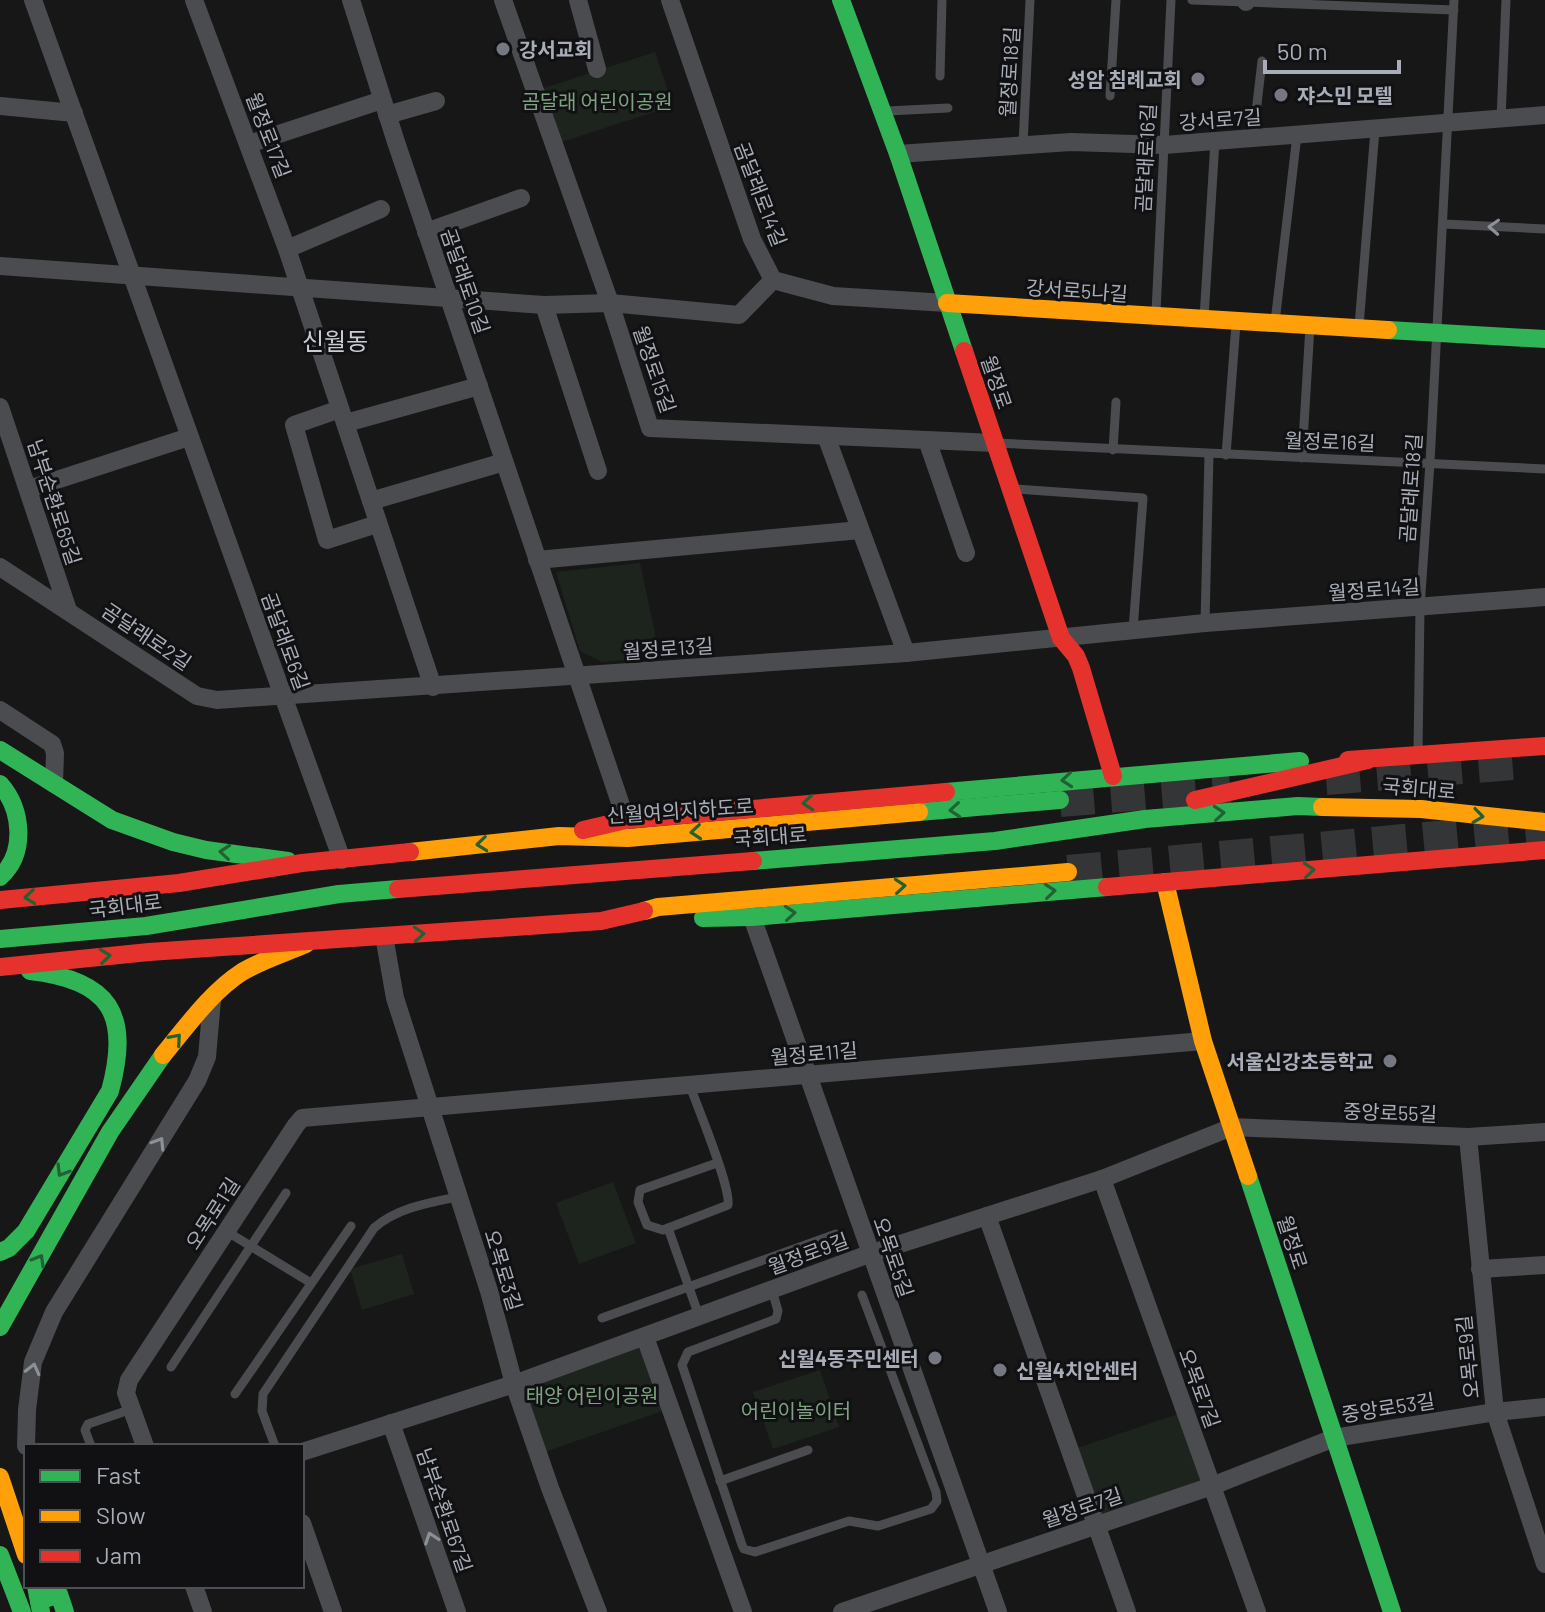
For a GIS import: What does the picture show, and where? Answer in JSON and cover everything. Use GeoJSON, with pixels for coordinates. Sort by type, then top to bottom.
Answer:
{"type":"FeatureCollection","features":[{"type":"Feature","properties":{"kind":"main road","name":"월정로"},"geometry":{"type":"LineString","coordinates":[[841,0],[884,111],[1061,638],[1076,656],[1081,668],[1113,776]]}},
{"type":"Feature","properties":{"kind":"main road","name":"강서로5나길"},"geometry":{"type":"LineString","coordinates":[[947,303],[1545,339]]}},
{"type":"Feature","properties":{"kind":"main road"},"geometry":{"type":"LineString","coordinates":[[559,836],[626,820],[1290,761],[1368,760],[1545,746]]}},
{"type":"Feature","properties":{"kind":"main road"},"geometry":{"type":"LineString","coordinates":[[0,750],[112,820],[173,842],[206,850],[302,863]]}},
{"type":"Feature","properties":{"kind":"main road","name":"국회대로"},"geometry":{"type":"LineString","coordinates":[[0,925],[150,912],[340,882],[1014,827],[1181,803],[1368,760]]}},
{"type":"Feature","properties":{"kind":"main road"},"geometry":{"type":"LineString","coordinates":[[0,784],[12,798],[19,827],[15,855],[5,874],[0,877]]}},
{"type":"Feature","properties":{"kind":"main road","name":"신월여의지하도로"},"geometry":{"type":"LineString","coordinates":[[302,863],[559,836],[628,838],[1060,800]]}},
{"type":"Feature","properties":{"kind":"main road","name":"국회대로"},"geometry":{"type":"LineString","coordinates":[[0,939],[146,926],[339,894],[995,841],[1145,819],[1298,806],[1421,809],[1545,822]]}},
{"type":"Feature","properties":{"kind":"main road"},"geometry":{"type":"LineString","coordinates":[[0,968],[149,952],[601,921],[752,917],[1545,850]]}},
{"type":"Feature","properties":{"kind":"main road"},"geometry":{"type":"LineString","coordinates":[[0,900],[179,883],[302,863]]}},
{"type":"Feature","properties":{"kind":"main road"},"geometry":{"type":"LineString","coordinates":[[601,921],[658,907],[1068,872]]}},
{"type":"Feature","properties":{"kind":"main road","name":"월정로"},"geometry":{"type":"LineString","coordinates":[[1165,882],[1203,1041],[1392,1612]]}},
{"type":"Feature","properties":{"kind":"main road"},"geometry":{"type":"LineString","coordinates":[[0,1327],[118,1121],[164,1053],[212,998],[235,978],[254,966],[314,941]]}},
{"type":"Feature","properties":{"kind":"main road"},"geometry":{"type":"LineString","coordinates":[[0,968],[53,972],[82,980],[101,994],[114,1014],[118,1043],[118,1068],[110,1091],[26,1231],[9,1248],[0,1252]]}},
{"type":"Feature","properties":{"kind":"main road"},"geometry":{"type":"LineString","coordinates":[[0,1477],[24,1549]]}},
{"type":"Feature","properties":{"kind":"main road"},"geometry":{"type":"LineString","coordinates":[[0,1555],[22,1612]]}},
{"type":"Feature","properties":{"kind":"main road"},"geometry":{"type":"LineString","coordinates":[[39,1600],[60,1597]]}},
{"type":"Feature","properties":{"kind":"street","name":"곰달래로6길"},"geometry":{"type":"LineString","coordinates":[[33,0],[342,860]]}},
{"type":"Feature","properties":{"kind":"street","name":"월정로17길"},"geometry":{"type":"LineString","coordinates":[[194,0],[300,287]]}},
{"type":"Feature","properties":{"kind":"street","name":"곰달래로10길"},"geometry":{"type":"LineString","coordinates":[[351,0],[384,107],[626,820]]}},
{"type":"Feature","properties":{"kind":"street","name":"월정로15길"},"geometry":{"type":"LineString","coordinates":[[503,0],[610,303],[650,428],[995,443]]}},
{"type":"Feature","properties":{"kind":"street"},"geometry":{"type":"LineString","coordinates":[[578,0],[597,69]]}},
{"type":"Feature","properties":{"kind":"street","name":"곰달래로14길"},"geometry":{"type":"LineString","coordinates":[[670,0],[752,239],[773,280]]}},
{"type":"Feature","properties":{"kind":"street"},"geometry":{"type":"LineString","coordinates":[[249,144],[384,107],[436,101]]}},
{"type":"Feature","properties":{"kind":"street"},"geometry":{"type":"LineString","coordinates":[[0,106],[74,113]]}},
{"type":"Feature","properties":{"kind":"street","name":"강서로7길"},"geometry":{"type":"LineString","coordinates":[[898,154],[1071,142],[1164,145],[1545,115]]}},
{"type":"Feature","properties":{"kind":"street"},"geometry":{"type":"LineString","coordinates":[[426,232],[521,198]]}},
{"type":"Feature","properties":{"kind":"street"},"geometry":{"type":"LineString","coordinates":[[287,249],[381,209]]}},
{"type":"Feature","properties":{"kind":"street"},"geometry":{"type":"LineString","coordinates":[[0,266],[544,305],[610,303],[739,315],[773,280],[833,296],[947,303]]}},
{"type":"Feature","properties":{"kind":"street"},"geometry":{"type":"LineString","coordinates":[[300,287],[433,687]]}},
{"type":"Feature","properties":{"kind":"street"},"geometry":{"type":"LineString","coordinates":[[544,305],[598,471]]}},
{"type":"Feature","properties":{"kind":"street"},"geometry":{"type":"LineString","coordinates":[[377,524],[327,540],[294,425],[479,386]]}},
{"type":"Feature","properties":{"kind":"street","name":"남부순환로65길"},"geometry":{"type":"LineString","coordinates":[[0,407],[68,610]]}},
{"type":"Feature","properties":{"kind":"street"},"geometry":{"type":"LineString","coordinates":[[826,436],[906,653]]}},
{"type":"Feature","properties":{"kind":"street"},"geometry":{"type":"LineString","coordinates":[[29,489],[189,437]]}},
{"type":"Feature","properties":{"kind":"street"},"geometry":{"type":"LineString","coordinates":[[927,440],[966,553]]}},
{"type":"Feature","properties":{"kind":"street"},"geometry":{"type":"LineString","coordinates":[[371,501],[504,462]]}},
{"type":"Feature","properties":{"kind":"street"},"geometry":{"type":"LineString","coordinates":[[537,560],[860,530]]}},
{"type":"Feature","properties":{"kind":"street","name":"곰달래로2길"},"geometry":{"type":"LineString","coordinates":[[0,567],[197,696],[217,700],[283,697]]}},
{"type":"Feature","properties":{"kind":"street","name":"월정로14길"},"geometry":{"type":"LineString","coordinates":[[1061,638],[1205,623],[1545,597]]}},
{"type":"Feature","properties":{"kind":"street","name":"월정로13길"},"geometry":{"type":"LineString","coordinates":[[283,697],[906,653],[1061,638]]}},
{"type":"Feature","properties":{"kind":"street"},"geometry":{"type":"LineString","coordinates":[[0,710],[52,744],[55,753],[54,784]]}},
{"type":"Feature","properties":{"kind":"street","name":"오목로5길"},"geometry":{"type":"LineString","coordinates":[[752,917],[998,1612]]}},
{"type":"Feature","properties":{"kind":"street","name":"오목로3길"},"geometry":{"type":"LineString","coordinates":[[384,936],[395,998],[489,1291],[514,1384],[598,1612]]}},
{"type":"Feature","properties":{"kind":"street"},"geometry":{"type":"LineString","coordinates":[[26,1444],[33,1362],[54,1312],[197,1081],[207,1057],[212,998]]}},
{"type":"Feature","properties":{"kind":"street","name":"월정로11길"},"geometry":{"type":"LineString","coordinates":[[428,1108],[1203,1041]]}},
{"type":"Feature","properties":{"kind":"street","name":"오목로1길"},"geometry":{"type":"LineString","coordinates":[[144,1444],[126,1393],[129,1380],[296,1125],[302,1118],[428,1108]]}},
{"type":"Feature","properties":{"kind":"street","name":"중앙로55길"},"geometry":{"type":"LineString","coordinates":[[1232,1127],[1468,1137],[1545,1132]]}},
{"type":"Feature","properties":{"kind":"street","name":"월정로9길"},"geometry":{"type":"LineString","coordinates":[[514,1384],[869,1254],[1102,1179],[1232,1127]]}},
{"type":"Feature","properties":{"kind":"street","name":"오목로9길"},"geometry":{"type":"LineString","coordinates":[[1468,1137],[1495,1412],[1538,1521],[1545,1564]]}},
{"type":"Feature","properties":{"kind":"street","name":"오목로7길"},"geometry":{"type":"LineString","coordinates":[[1102,1179],[1257,1612]]}},
{"type":"Feature","properties":{"kind":"street"},"geometry":{"type":"LineString","coordinates":[[987,1216],[1127,1612]]}},
{"type":"Feature","properties":{"kind":"street"},"geometry":{"type":"LineString","coordinates":[[1480,1269],[1545,1265]]}},
{"type":"Feature","properties":{"kind":"street"},"geometry":{"type":"LineString","coordinates":[[645,1337],[743,1612]]}},
{"type":"Feature","properties":{"kind":"street"},"geometry":{"type":"LineString","coordinates":[[304,1451],[514,1384]]}},
{"type":"Feature","properties":{"kind":"street","name":"중앙로53길"},"geometry":{"type":"LineString","coordinates":[[1334,1438],[1545,1407]]}},
{"type":"Feature","properties":{"kind":"street","name":"남부순환로67길"},"geometry":{"type":"LineString","coordinates":[[391,1423],[457,1612]]}},
{"type":"Feature","properties":{"kind":"street","name":"월정로7길"},"geometry":{"type":"LineString","coordinates":[[842,1612],[1212,1486],[1334,1438]]}},
{"type":"Feature","properties":{"kind":"street"},"geometry":{"type":"LineString","coordinates":[[304,1529],[333,1612]]}},
{"type":"Feature","properties":{"kind":"street"},"geometry":{"type":"LineString","coordinates":[[195,1588],[203,1612]]}},
{"type":"Feature","properties":{"kind":"lane"},"geometry":{"type":"LineString","coordinates":[[940,76],[942,0]]}},
{"type":"Feature","properties":{"kind":"lane","name":"월정로18길"},"geometry":{"type":"LineString","coordinates":[[1023,145],[1030,0]]}},
{"type":"Feature","properties":{"kind":"lane"},"geometry":{"type":"LineString","coordinates":[[1110,96],[1116,0]]}},
{"type":"Feature","properties":{"kind":"lane","name":"곰달래로16길"},"geometry":{"type":"LineString","coordinates":[[1156,317],[1171,0]]}},
{"type":"Feature","properties":{"kind":"lane"},"geometry":{"type":"LineString","coordinates":[[1192,0],[1454,5]]}},
{"type":"Feature","properties":{"kind":"lane"},"geometry":{"type":"LineString","coordinates":[[1501,119],[1506,0]]}},
{"type":"Feature","properties":{"kind":"lane","name":"곰달래로18길"},"geometry":{"type":"LineString","coordinates":[[1418,755],[1420,608],[1454,5]]}},
{"type":"Feature","properties":{"kind":"lane"},"geometry":{"type":"LineString","coordinates":[[1253,138],[1262,61]]}},
{"type":"Feature","properties":{"kind":"lane"},"geometry":{"type":"LineString","coordinates":[[884,111],[948,108]]}},
{"type":"Feature","properties":{"kind":"lane"},"geometry":{"type":"LineString","coordinates":[[1359,329],[1375,130]]}},
{"type":"Feature","properties":{"kind":"lane"},"geometry":{"type":"LineString","coordinates":[[1275,323],[1297,135]]}},
{"type":"Feature","properties":{"kind":"lane"},"geometry":{"type":"LineString","coordinates":[[1204,319],[1215,141]]}},
{"type":"Feature","properties":{"kind":"lane"},"geometry":{"type":"LineString","coordinates":[[1444,224],[1545,229]]}},
{"type":"Feature","properties":{"kind":"lane"},"geometry":{"type":"LineString","coordinates":[[1226,455],[1236,321]]}},
{"type":"Feature","properties":{"kind":"lane"},"geometry":{"type":"LineString","coordinates":[[1302,458],[1310,326]]}},
{"type":"Feature","properties":{"kind":"lane"},"geometry":{"type":"LineString","coordinates":[[1113,450],[1116,402]]}},
{"type":"Feature","properties":{"kind":"lane","name":"월정로16길"},"geometry":{"type":"LineString","coordinates":[[995,443],[1545,469]]}},
{"type":"Feature","properties":{"kind":"lane"},"geometry":{"type":"LineString","coordinates":[[1205,623],[1209,454]]}},
{"type":"Feature","properties":{"kind":"lane"},"geometry":{"type":"LineString","coordinates":[[1012,489],[1143,498],[1133,630]]}},
{"type":"Feature","properties":{"kind":"lane"},"geometry":{"type":"LineString","coordinates":[[690,1086],[729,1196],[728,1205],[668,1228],[658,1230],[647,1225],[638,1202],[640,1190],[717,1163]]}},
{"type":"Feature","properties":{"kind":"lane"},"geometry":{"type":"LineString","coordinates":[[171,1367],[286,1193]]}},
{"type":"Feature","properties":{"kind":"lane"},"geometry":{"type":"LineString","coordinates":[[274,1444],[262,1411],[263,1394],[374,1228],[401,1212],[457,1197]]}},
{"type":"Feature","properties":{"kind":"lane"},"geometry":{"type":"LineString","coordinates":[[235,1394],[351,1226]]}},
{"type":"Feature","properties":{"kind":"lane"},"geometry":{"type":"LineString","coordinates":[[668,1228],[699,1316]]}},
{"type":"Feature","properties":{"kind":"lane"},"geometry":{"type":"LineString","coordinates":[[226,1231],[311,1283]]}},
{"type":"Feature","properties":{"kind":"lane"},"geometry":{"type":"LineString","coordinates":[[602,1318],[836,1234]]}},
{"type":"Feature","properties":{"kind":"lane"},"geometry":{"type":"LineString","coordinates":[[772,1290],[778,1311],[776,1319],[693,1350],[683,1359],[682,1369],[742,1545],[744,1549],[755,1552],[849,1521],[878,1526],[935,1506],[936,1492],[862,1295]]}},
{"type":"Feature","properties":{"kind":"lane"},"geometry":{"type":"LineString","coordinates":[[90,1444],[85,1430],[88,1424],[132,1409]]}},
{"type":"Feature","properties":{"kind":"lane"},"geometry":{"type":"LineString","coordinates":[[720,1481],[808,1450]]}},
{"type":"Feature","properties":{"kind":"green space","name":"곰달래 어린이공원"},"geometry":{"type":"Polygon","coordinates":[[[655,52],[673,106],[552,145],[535,91],[655,52]]]}},
{"type":"Feature","properties":{"kind":"green space"},"geometry":{"type":"Polygon","coordinates":[[[640,563],[660,657],[602,662],[580,651],[556,572],[640,563]]]}},
{"type":"Feature","properties":{"kind":"green space"},"geometry":{"type":"Polygon","coordinates":[[[613,1182],[636,1243],[579,1264],[556,1203],[613,1182]]]}},
{"type":"Feature","properties":{"kind":"green space"},"geometry":{"type":"Polygon","coordinates":[[[402,1254],[414,1294],[362,1310],[350,1269],[402,1254]]]}},
{"type":"Feature","properties":{"kind":"green space","name":"태양 어린이공원"},"geometry":{"type":"Polygon","coordinates":[[[645,1337],[671,1408],[539,1454],[514,1384],[645,1337]]]}},
{"type":"Feature","properties":{"kind":"green space","name":"어린이놀이터"},"geometry":{"type":"Polygon","coordinates":[[[820,1370],[839,1427],[773,1449],[753,1392],[820,1370]]]}},
{"type":"Feature","properties":{"kind":"green space"},"geometry":{"type":"Polygon","coordinates":[[[1184,1412],[1209,1484],[1098,1522],[1074,1449],[1184,1412]]]}},
{"type":"Feature","properties":{"kind":"tunnel"},"geometry":{"type":"LineString","coordinates":[[1326,778],[1525,762]]}},
{"type":"Feature","properties":{"kind":"tunnel"},"geometry":{"type":"LineString","coordinates":[[1060,800],[1230,786]]}},
{"type":"Feature","properties":{"kind":"tunnel"},"geometry":{"type":"LineString","coordinates":[[1068,872],[1545,828]]}},
{"type":"Feature","properties":{"kind":"traffic: fast"},"geometry":{"type":"LineString","coordinates":[[841,0],[898,154],[964,351]]}},
{"type":"Feature","properties":{"kind":"traffic: fast"},"geometry":{"type":"LineString","coordinates":[[1388,330],[1545,339]]}},
{"type":"Feature","properties":{"kind":"traffic: fast"},"geometry":{"type":"LineString","coordinates":[[0,750],[112,820],[173,842],[206,850],[288,861]]}},
{"type":"Feature","properties":{"kind":"traffic: fast"},"geometry":{"type":"LineString","coordinates":[[946,792],[1300,761]]}},
{"type":"Feature","properties":{"kind":"traffic: fast"},"geometry":{"type":"LineString","coordinates":[[0,784],[13,806],[18,831],[14,856],[0,877]]}},
{"type":"Feature","properties":{"kind":"traffic: fast"},"geometry":{"type":"LineString","coordinates":[[919,812],[1060,800]]}},
{"type":"Feature","properties":{"kind":"traffic: fast"},"geometry":{"type":"LineString","coordinates":[[753,861],[995,841],[1145,819],[1298,806],[1322,807]]}},
{"type":"Feature","properties":{"kind":"traffic: fast"},"geometry":{"type":"LineString","coordinates":[[703,918],[752,917],[1107,887]]}},
{"type":"Feature","properties":{"kind":"traffic: fast"},"geometry":{"type":"LineString","coordinates":[[0,939],[146,926],[339,894],[398,889]]}},
{"type":"Feature","properties":{"kind":"traffic: fast"},"geometry":{"type":"LineString","coordinates":[[0,1252],[9,1248],[26,1231],[110,1091],[116,1064],[118,1041],[115,1022],[108,1006],[96,993],[79,983],[30,971]]}},
{"type":"Feature","properties":{"kind":"traffic: fast"},"geometry":{"type":"LineString","coordinates":[[0,1327],[110,1132],[163,1055]]}},
{"type":"Feature","properties":{"kind":"traffic: fast"},"geometry":{"type":"LineString","coordinates":[[1248,1176],[1392,1612]]}},
{"type":"Feature","properties":{"kind":"traffic: fast"},"geometry":{"type":"LineString","coordinates":[[0,1555],[22,1612]]}},
{"type":"Feature","properties":{"kind":"traffic: fast"},"geometry":{"type":"LineString","coordinates":[[36,1588],[41,1612]]}},
{"type":"Feature","properties":{"kind":"traffic: fast"},"geometry":{"type":"LineString","coordinates":[[39,1601],[59,1594],[65,1612]]}},
{"type":"Feature","properties":{"kind":"traffic: slow"},"geometry":{"type":"LineString","coordinates":[[947,303],[1388,330]]}},
{"type":"Feature","properties":{"kind":"traffic: slow"},"geometry":{"type":"LineString","coordinates":[[1322,807],[1421,809],[1545,822]]}},
{"type":"Feature","properties":{"kind":"traffic: slow"},"geometry":{"type":"LineString","coordinates":[[410,852],[559,836],[628,838],[919,812]]}},
{"type":"Feature","properties":{"kind":"traffic: slow"},"geometry":{"type":"LineString","coordinates":[[644,911],[658,907],[1068,872]]}},
{"type":"Feature","properties":{"kind":"traffic: slow"},"geometry":{"type":"LineString","coordinates":[[1165,882],[1203,1041],[1248,1176]]}},
{"type":"Feature","properties":{"kind":"traffic: slow"},"geometry":{"type":"LineString","coordinates":[[163,1055],[200,1010],[231,980],[257,964],[306,944]]}},
{"type":"Feature","properties":{"kind":"traffic: slow"},"geometry":{"type":"LineString","coordinates":[[0,1477],[24,1549]]}},
{"type":"Feature","properties":{"kind":"traffic: jam"},"geometry":{"type":"LineString","coordinates":[[964,351],[1061,638],[1076,656],[1081,668],[1113,776]]}},
{"type":"Feature","properties":{"kind":"traffic: jam"},"geometry":{"type":"LineString","coordinates":[[1348,760],[1545,746]]}},
{"type":"Feature","properties":{"kind":"traffic: jam"},"geometry":{"type":"LineString","coordinates":[[1195,800],[1368,760]]}},
{"type":"Feature","properties":{"kind":"traffic: jam"},"geometry":{"type":"LineString","coordinates":[[583,830],[626,820],[946,792]]}},
{"type":"Feature","properties":{"kind":"traffic: jam"},"geometry":{"type":"LineString","coordinates":[[1107,887],[1545,850]]}},
{"type":"Feature","properties":{"kind":"traffic: jam"},"geometry":{"type":"LineString","coordinates":[[0,900],[179,883],[302,863],[410,852]]}},
{"type":"Feature","properties":{"kind":"traffic: jam"},"geometry":{"type":"LineString","coordinates":[[398,889],[753,861]]}},
{"type":"Feature","properties":{"kind":"traffic: jam"},"geometry":{"type":"LineString","coordinates":[[0,967],[149,952],[601,921],[644,911]]}},
{"type":"Feature","properties":{"kind":"place","name":"강서교회"},"geometry":{"type":"Point","coordinates":[503,49]}},
{"type":"Feature","properties":{"kind":"place","name":"성암 침례교회"},"geometry":{"type":"Point","coordinates":[1198,79]}},
{"type":"Feature","properties":{"kind":"place","name":"쟈스민 모텔"},"geometry":{"type":"Point","coordinates":[1281,95]}},
{"type":"Feature","properties":{"kind":"place","name":"서울신강초등학교"},"geometry":{"type":"Point","coordinates":[1390,1061]}},
{"type":"Feature","properties":{"kind":"place","name":"신월4동주민센터"},"geometry":{"type":"Point","coordinates":[935,1358]}},
{"type":"Feature","properties":{"kind":"place","name":"신월4치안센터"},"geometry":{"type":"Point","coordinates":[1000,1370]}},
{"type":"Feature","properties":{"kind":"district","name":"신월동"},"geometry":{"type":"Point","coordinates":[335,340]}}]}
